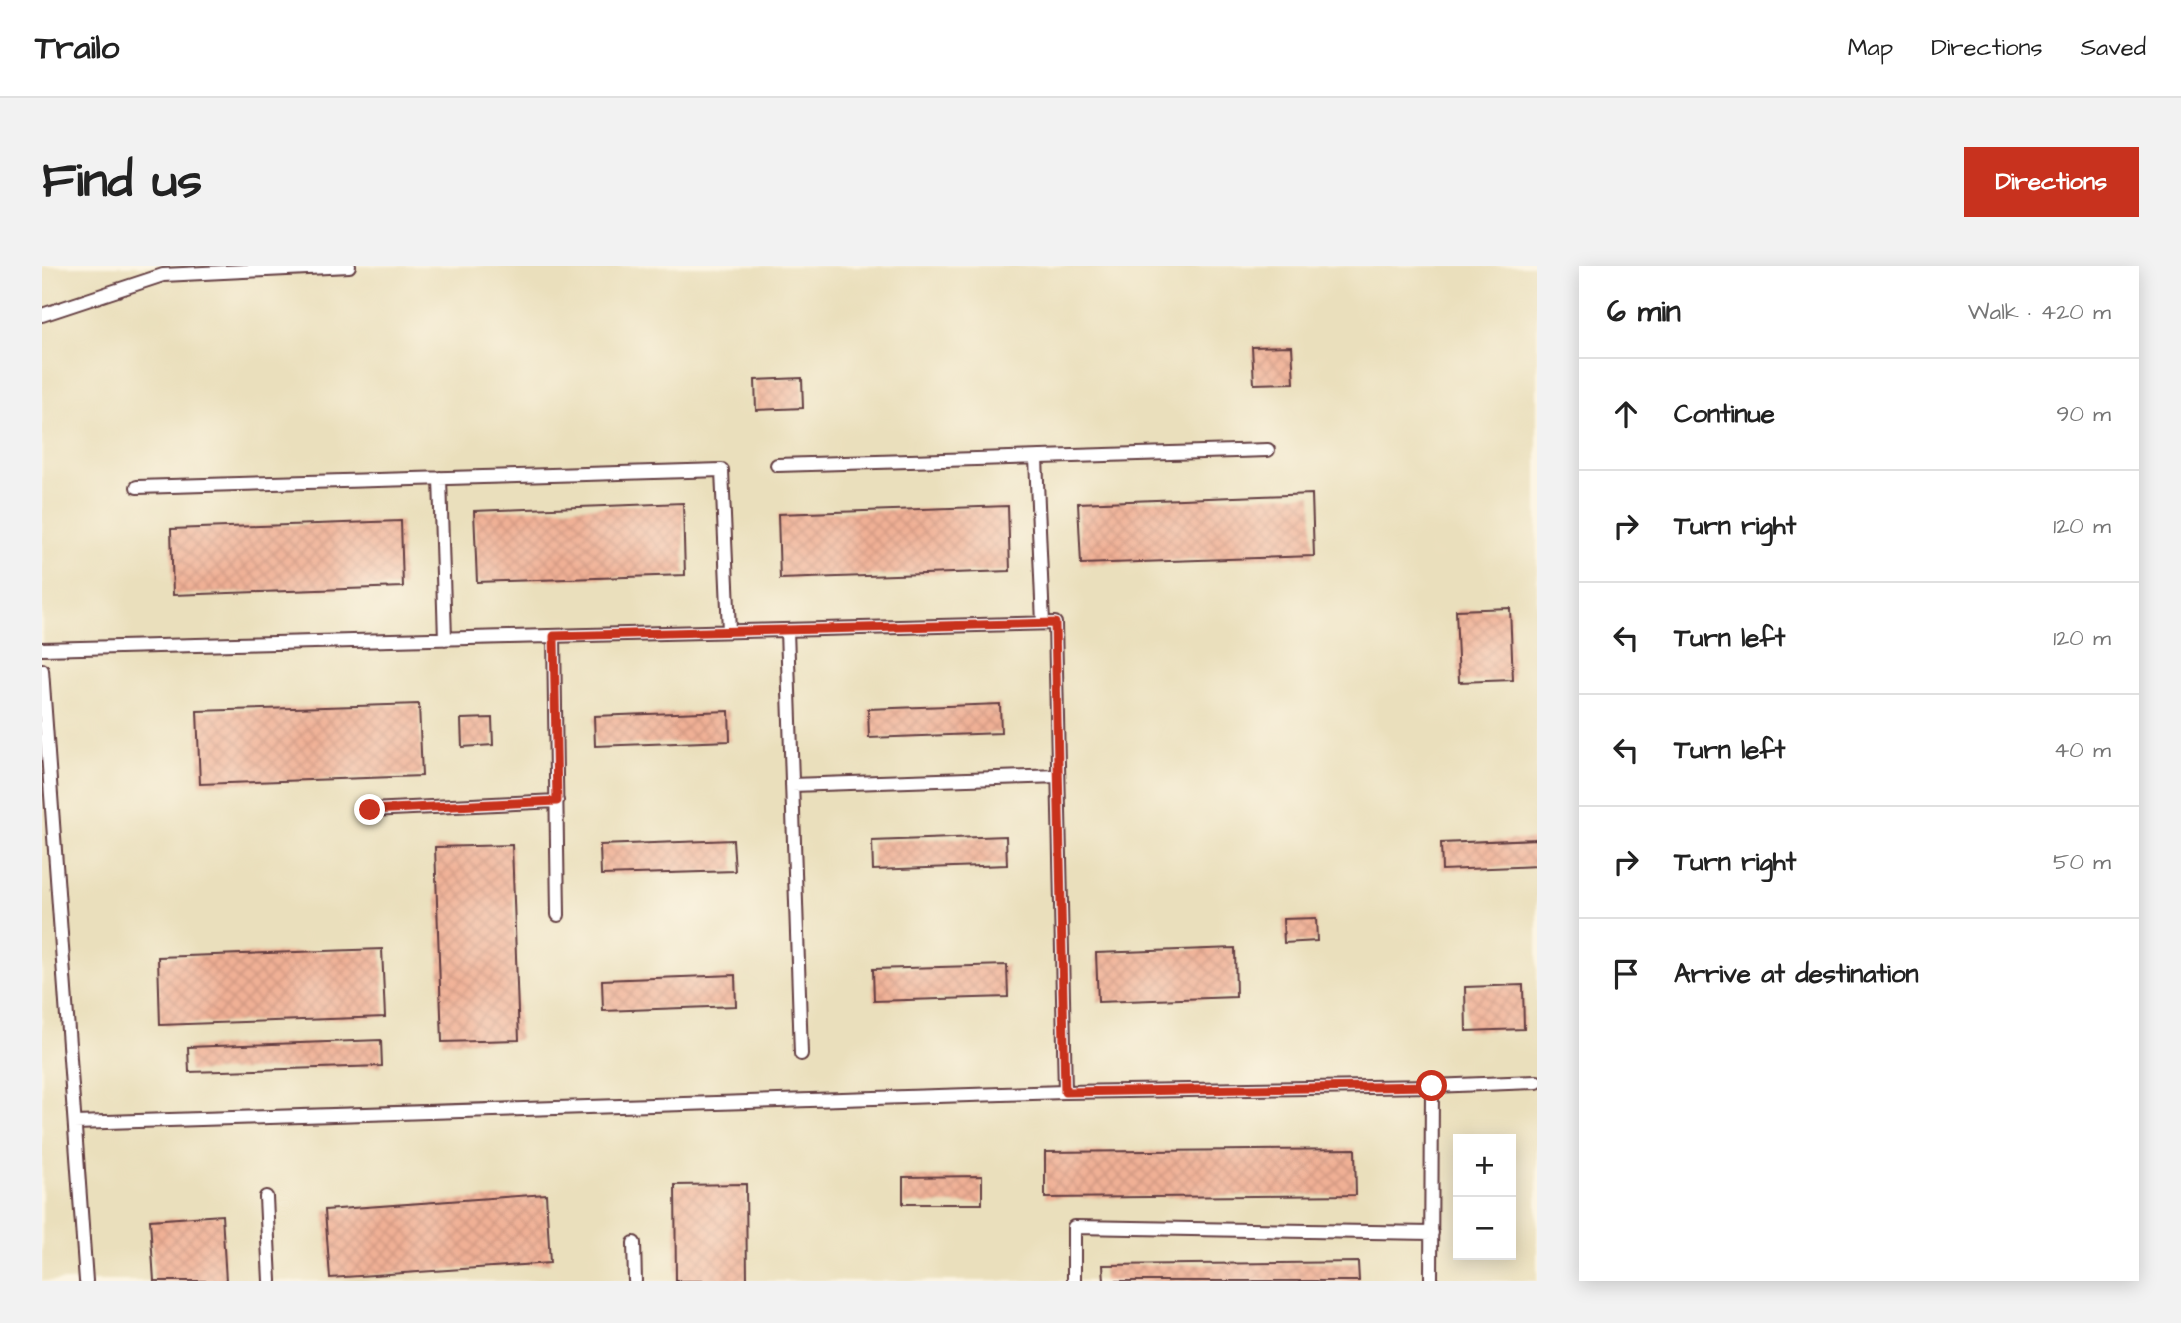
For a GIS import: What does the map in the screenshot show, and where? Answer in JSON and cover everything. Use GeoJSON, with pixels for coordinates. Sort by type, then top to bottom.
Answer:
{"type":"FeatureCollection","features":[{"type":"Feature","properties":{"kind":"lane"},"geometry":{"type":"LineString","coordinates":[[42,315],[163,275],[349,266]]}},
{"type":"Feature","properties":{"kind":"lane"},"geometry":{"type":"LineString","coordinates":[[777,465],[1268,450]]}},
{"type":"Feature","properties":{"kind":"lane"},"geometry":{"type":"LineString","coordinates":[[1036,458],[1043,623]]}},
{"type":"Feature","properties":{"kind":"lane"},"geometry":{"type":"LineString","coordinates":[[137,487],[722,470],[729,631]]}},
{"type":"Feature","properties":{"kind":"lane"},"geometry":{"type":"LineString","coordinates":[[440,478],[444,639]]}},
{"type":"Feature","properties":{"kind":"lane"},"geometry":{"type":"LineString","coordinates":[[42,649],[1055,623],[1065,1092]]}},
{"type":"Feature","properties":{"kind":"lane"},"geometry":{"type":"LineString","coordinates":[[788,630],[801,1054]]}},
{"type":"Feature","properties":{"kind":"lane"},"geometry":{"type":"LineString","coordinates":[[554,636],[558,915]]}},
{"type":"Feature","properties":{"kind":"lane"},"geometry":{"type":"LineString","coordinates":[[42,670],[86,1281]]}},
{"type":"Feature","properties":{"kind":"lane"},"geometry":{"type":"LineString","coordinates":[[792,785],[1058,776]]}},
{"type":"Feature","properties":{"kind":"lane"},"geometry":{"type":"LineString","coordinates":[[370,810],[557,801]]}},
{"type":"Feature","properties":{"kind":"lane"},"geometry":{"type":"LineString","coordinates":[[75,1123],[1065,1092],[1537,1082]]}},
{"type":"Feature","properties":{"kind":"lane"},"geometry":{"type":"LineString","coordinates":[[1431,1281],[1432,1086]]}},
{"type":"Feature","properties":{"kind":"lane"},"geometry":{"type":"LineString","coordinates":[[266,1197],[270,1281]]}},
{"type":"Feature","properties":{"kind":"lane"},"geometry":{"type":"LineString","coordinates":[[1074,1281],[1074,1227],[1432,1233]]}},
{"type":"Feature","properties":{"kind":"lane"},"geometry":{"type":"LineString","coordinates":[[634,1243],[635,1281]]}},
{"type":"Feature","properties":{"kind":"building"},"geometry":{"type":"Polygon","coordinates":[[[1292,346],[1294,383],[1254,384],[1252,347],[1292,346]]]}},
{"type":"Feature","properties":{"kind":"building"},"geometry":{"type":"Polygon","coordinates":[[[802,378],[803,408],[756,410],[755,380],[802,378]]]}},
{"type":"Feature","properties":{"kind":"building"},"geometry":{"type":"Polygon","coordinates":[[[1312,494],[1314,556],[1081,564],[1078,503],[1312,494]]]}},
{"type":"Feature","properties":{"kind":"building"},"geometry":{"type":"Polygon","coordinates":[[[683,503],[685,575],[477,582],[474,511],[683,503]]]}},
{"type":"Feature","properties":{"kind":"building"},"geometry":{"type":"Polygon","coordinates":[[[1008,506],[1010,571],[780,579],[778,514],[1008,506]]]}},
{"type":"Feature","properties":{"kind":"building"},"geometry":{"type":"Polygon","coordinates":[[[401,521],[403,587],[173,595],[171,529],[401,521]]]}},
{"type":"Feature","properties":{"kind":"building"},"geometry":{"type":"Polygon","coordinates":[[[1510,608],[1513,680],[1459,682],[1456,610],[1510,608]]]}},
{"type":"Feature","properties":{"kind":"building"},"geometry":{"type":"Polygon","coordinates":[[[419,704],[422,776],[200,784],[197,711],[419,704]]]}},
{"type":"Feature","properties":{"kind":"building"},"geometry":{"type":"Polygon","coordinates":[[[1000,704],[1001,733],[869,738],[868,709],[1000,704]]]}},
{"type":"Feature","properties":{"kind":"building"},"geometry":{"type":"Polygon","coordinates":[[[729,711],[730,741],[595,746],[594,716],[729,711]]]}},
{"type":"Feature","properties":{"kind":"building"},"geometry":{"type":"Polygon","coordinates":[[[492,718],[493,745],[462,747],[461,719],[492,718]]]}},
{"type":"Feature","properties":{"kind":"building"},"geometry":{"type":"Polygon","coordinates":[[[1006,836],[1007,865],[873,870],[872,841],[1006,836]]]}},
{"type":"Feature","properties":{"kind":"building"},"geometry":{"type":"Polygon","coordinates":[[[1537,839],[1537,866],[1442,870],[1441,843],[1537,839]]]}},
{"type":"Feature","properties":{"kind":"building"},"geometry":{"type":"Polygon","coordinates":[[[733,840],[735,871],[601,875],[600,845],[733,840]]]}},
{"type":"Feature","properties":{"kind":"building"},"geometry":{"type":"Polygon","coordinates":[[[512,845],[519,1040],[442,1042],[435,847],[512,845]]]}},
{"type":"Feature","properties":{"kind":"building"},"geometry":{"type":"Polygon","coordinates":[[[1316,918],[1317,941],[1284,943],[1283,919],[1316,918]]]}},
{"type":"Feature","properties":{"kind":"building"},"geometry":{"type":"Polygon","coordinates":[[[1235,948],[1236,997],[1098,1002],[1096,953],[1235,948]]]}},
{"type":"Feature","properties":{"kind":"building"},"geometry":{"type":"Polygon","coordinates":[[[382,949],[385,1017],[160,1025],[158,957],[382,949]]]}},
{"type":"Feature","properties":{"kind":"building"},"geometry":{"type":"Polygon","coordinates":[[[1007,965],[1008,997],[874,1001],[873,969],[1007,965]]]}},
{"type":"Feature","properties":{"kind":"building"},"geometry":{"type":"Polygon","coordinates":[[[735,975],[736,1006],[603,1011],[602,980],[735,975]]]}},
{"type":"Feature","properties":{"kind":"building"},"geometry":{"type":"Polygon","coordinates":[[[1523,985],[1524,1029],[1466,1031],[1465,987],[1523,985]]]}},
{"type":"Feature","properties":{"kind":"building"},"geometry":{"type":"Polygon","coordinates":[[[381,1040],[382,1066],[189,1072],[188,1047],[381,1040]]]}},
{"type":"Feature","properties":{"kind":"building"},"geometry":{"type":"Polygon","coordinates":[[[1355,1149],[1356,1195],[1045,1198],[1045,1152],[1355,1149]]]}},
{"type":"Feature","properties":{"kind":"building"},"geometry":{"type":"Polygon","coordinates":[[[982,1176],[982,1204],[903,1204],[903,1177],[982,1176]]]}},
{"type":"Feature","properties":{"kind":"building"},"geometry":{"type":"Polygon","coordinates":[[[746,1184],[747,1281],[676,1281],[675,1185],[746,1184]]]}},
{"type":"Feature","properties":{"kind":"building"},"geometry":{"type":"Polygon","coordinates":[[[546,1194],[550,1263],[330,1278],[325,1210],[546,1194]]]}},
{"type":"Feature","properties":{"kind":"building"},"geometry":{"type":"Polygon","coordinates":[[[222,1215],[226,1281],[154,1281],[150,1220],[222,1215]]]}},
{"type":"Feature","properties":{"kind":"building"},"geometry":{"type":"Polygon","coordinates":[[[1358,1262],[1359,1281],[1104,1281],[1103,1265],[1358,1262]]]}},
{"type":"Feature","properties":{"kind":"route"},"geometry":{"type":"LineString","coordinates":[[370,810],[557,801],[554,636],[1055,623],[1065,1092],[1432,1086]]}}]}
